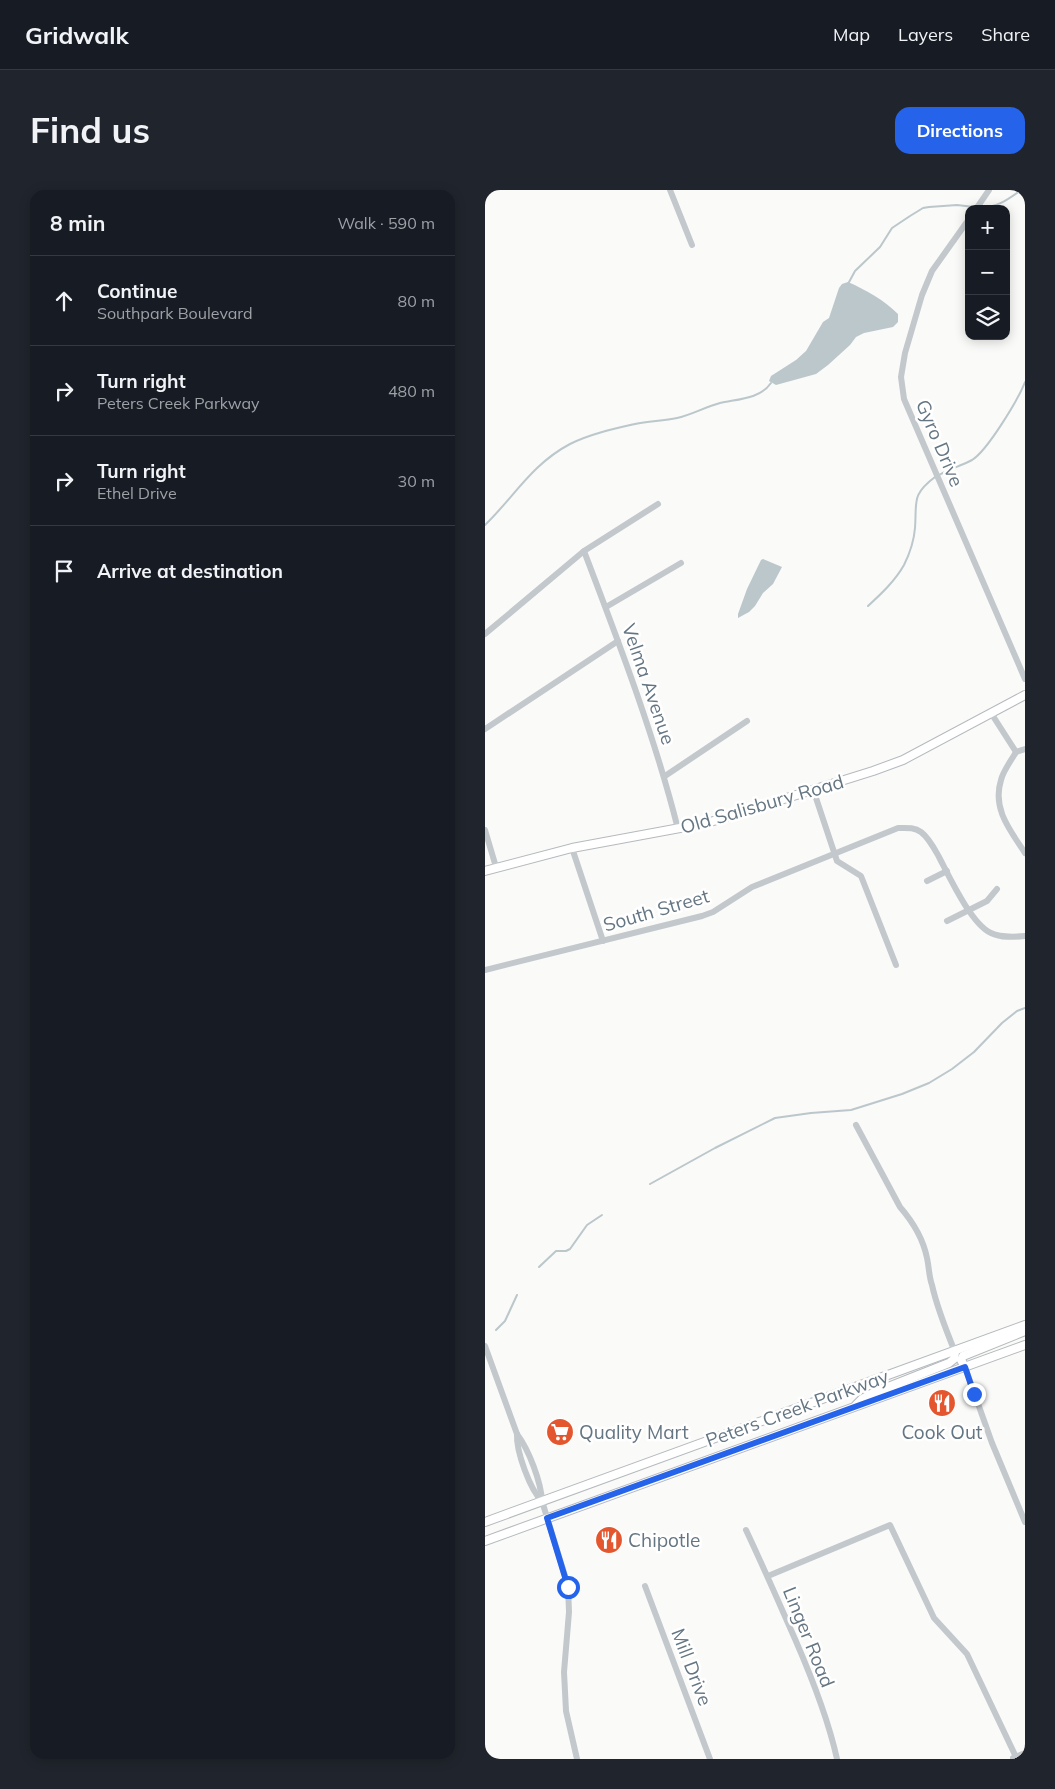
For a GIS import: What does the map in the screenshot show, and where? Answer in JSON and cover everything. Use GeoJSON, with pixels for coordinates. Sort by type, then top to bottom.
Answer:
{"type":"FeatureCollection","features":[{"type":"Feature","properties":{"kind":"main road","name":"Old Salisbury Road"},"geometry":{"type":"LineString","coordinates":[[485,871],[572,848],[707,823],[873,772],[903,760],[1025,695]]}},
{"type":"Feature","properties":{"kind":"main road","name":"Peters Creek Parkway"},"geometry":{"type":"LineString","coordinates":[[485,1522],[1025,1325]]}},
{"type":"Feature","properties":{"kind":"main road"},"geometry":{"type":"LineString","coordinates":[[965,1367],[961,1360],[963,1356],[1025,1331]]}},
{"type":"Feature","properties":{"kind":"main road","name":"Peters Creek Parkway"},"geometry":{"type":"LineString","coordinates":[[485,1541],[1025,1345]]}},
{"type":"Feature","properties":{"kind":"main road"},"geometry":{"type":"LineString","coordinates":[[855,1407],[862,1399],[873,1393],[949,1363],[955,1352]]}},
{"type":"Feature","properties":{"kind":"street"},"geometry":{"type":"LineString","coordinates":[[670,190],[691,245]]}},
{"type":"Feature","properties":{"kind":"street"},"geometry":{"type":"LineString","coordinates":[[979,205],[989,190]]}},
{"type":"Feature","properties":{"kind":"street","name":"Gyro Drive"},"geometry":{"type":"LineString","coordinates":[[965,225],[932,271],[914,321],[905,353],[901,377],[904,399],[1025,679]]}},
{"type":"Feature","properties":{"kind":"street"},"geometry":{"type":"LineString","coordinates":[[485,634],[584,552],[658,504]]}},
{"type":"Feature","properties":{"kind":"street","name":"Velma Avenue"},"geometry":{"type":"LineString","coordinates":[[584,552],[606,607],[665,776],[678,829]]}},
{"type":"Feature","properties":{"kind":"street"},"geometry":{"type":"LineString","coordinates":[[606,607],[681,563]]}},
{"type":"Feature","properties":{"kind":"street"},"geometry":{"type":"LineString","coordinates":[[485,729],[618,641]]}},
{"type":"Feature","properties":{"kind":"street"},"geometry":{"type":"LineString","coordinates":[[991,713],[1016,752]]}},
{"type":"Feature","properties":{"kind":"street"},"geometry":{"type":"LineString","coordinates":[[665,776],[747,721]]}},
{"type":"Feature","properties":{"kind":"street"},"geometry":{"type":"LineString","coordinates":[[1025,749],[1016,752],[1001,779],[997,801],[1005,820],[1025,852]]}},
{"type":"Feature","properties":{"kind":"street"},"geometry":{"type":"LineString","coordinates":[[813,789],[837,861],[861,876],[896,965]]}},
{"type":"Feature","properties":{"kind":"street","name":"South Street"},"geometry":{"type":"LineString","coordinates":[[485,970],[702,916],[713,912],[752,887],[898,828],[913,828],[920,831],[930,842],[947,871]]}},
{"type":"Feature","properties":{"kind":"street"},"geometry":{"type":"LineString","coordinates":[[485,830],[496,867]]}},
{"type":"Feature","properties":{"kind":"street"},"geometry":{"type":"LineString","coordinates":[[572,848],[603,941]]}},
{"type":"Feature","properties":{"kind":"street"},"geometry":{"type":"LineString","coordinates":[[927,881],[947,871],[969,911],[978,923],[991,934],[1006,937],[1025,936]]}},
{"type":"Feature","properties":{"kind":"street"},"geometry":{"type":"LineString","coordinates":[[947,921],[987,901],[997,889]]}},
{"type":"Feature","properties":{"kind":"street"},"geometry":{"type":"LineString","coordinates":[[856,1125],[900,1207],[910,1218],[919,1233],[927,1256],[931,1284],[955,1352]]}},
{"type":"Feature","properties":{"kind":"street"},"geometry":{"type":"LineString","coordinates":[[485,1346],[517,1434],[517,1444],[527,1472],[536,1496],[542,1501],[568,1586],[569,1612],[564,1672],[566,1711],[577,1759]]}},
{"type":"Feature","properties":{"kind":"street"},"geometry":{"type":"LineString","coordinates":[[965,1367],[992,1443],[1025,1522]]}},
{"type":"Feature","properties":{"kind":"street"},"geometry":{"type":"LineString","coordinates":[[767,1576],[890,1526],[935,1618],[967,1654],[1014,1758],[1025,1753]]}},
{"type":"Feature","properties":{"kind":"street","name":"Linger Road"},"geometry":{"type":"LineString","coordinates":[[746,1530],[810,1675],[830,1731],[837,1759]]}},
{"type":"Feature","properties":{"kind":"street","name":"Mill Drive"},"geometry":{"type":"LineString","coordinates":[[645,1586],[710,1759]]}},
{"type":"Feature","properties":{"kind":"shaded area"},"geometry":{"type":"Polygon","coordinates":[[[848,282],[887,304],[898,314],[898,322],[893,327],[864,333],[856,337],[850,345],[816,374],[776,385],[769,381],[771,376],[796,360],[806,351],[823,322],[829,318],[839,288],[842,284],[848,282]]]}},
{"type":"Feature","properties":{"kind":"shaded area"},"geometry":{"type":"Polygon","coordinates":[[[763,559],[782,567],[773,584],[763,593],[755,606],[738,618],[747,589],[763,559]]]}},
{"type":"Feature","properties":{"kind":"waterway"},"geometry":{"type":"LineString","coordinates":[[997,205],[1021,190]]}},
{"type":"Feature","properties":{"kind":"waterway"},"geometry":{"type":"LineString","coordinates":[[848,284],[855,271],[880,247],[892,228],[923,208],[965,206]]}},
{"type":"Feature","properties":{"kind":"waterway"},"geometry":{"type":"LineString","coordinates":[[939,475],[972,460],[986,447],[1016,401],[1025,382]]}},
{"type":"Feature","properties":{"kind":"waterway"},"geometry":{"type":"LineString","coordinates":[[485,525],[534,471],[570,444],[585,437],[610,430],[640,423],[677,418],[720,403],[748,398],[761,392],[771,383]]}},
{"type":"Feature","properties":{"kind":"waterway"},"geometry":{"type":"LineString","coordinates":[[868,606],[892,582],[904,565],[914,537],[917,499],[922,489],[935,477]]}},
{"type":"Feature","properties":{"kind":"waterway"},"geometry":{"type":"LineString","coordinates":[[650,1184],[775,1118],[851,1110],[902,1094],[929,1083],[952,1069],[974,1052],[1002,1023],[1017,1011],[1025,1008]]}},
{"type":"Feature","properties":{"kind":"waterway"},"geometry":{"type":"LineString","coordinates":[[539,1267],[556,1251],[570,1249],[587,1225],[602,1215]]}},
{"type":"Feature","properties":{"kind":"waterway"},"geometry":{"type":"LineString","coordinates":[[496,1330],[505,1321],[517,1295]]}},
{"type":"Feature","properties":{"kind":"place","name":"Cook Out"},"geometry":{"type":"Point","coordinates":[942,1403]}},
{"type":"Feature","properties":{"kind":"place","name":"Quality Mart"},"geometry":{"type":"Point","coordinates":[560,1432]}},
{"type":"Feature","properties":{"kind":"place","name":"Chipotle"},"geometry":{"type":"Point","coordinates":[609,1540]}},
{"type":"Feature","properties":{"kind":"route"},"geometry":{"type":"LineString","coordinates":[[568,1587],[547,1518],[965,1367],[974,1394]]}}]}
